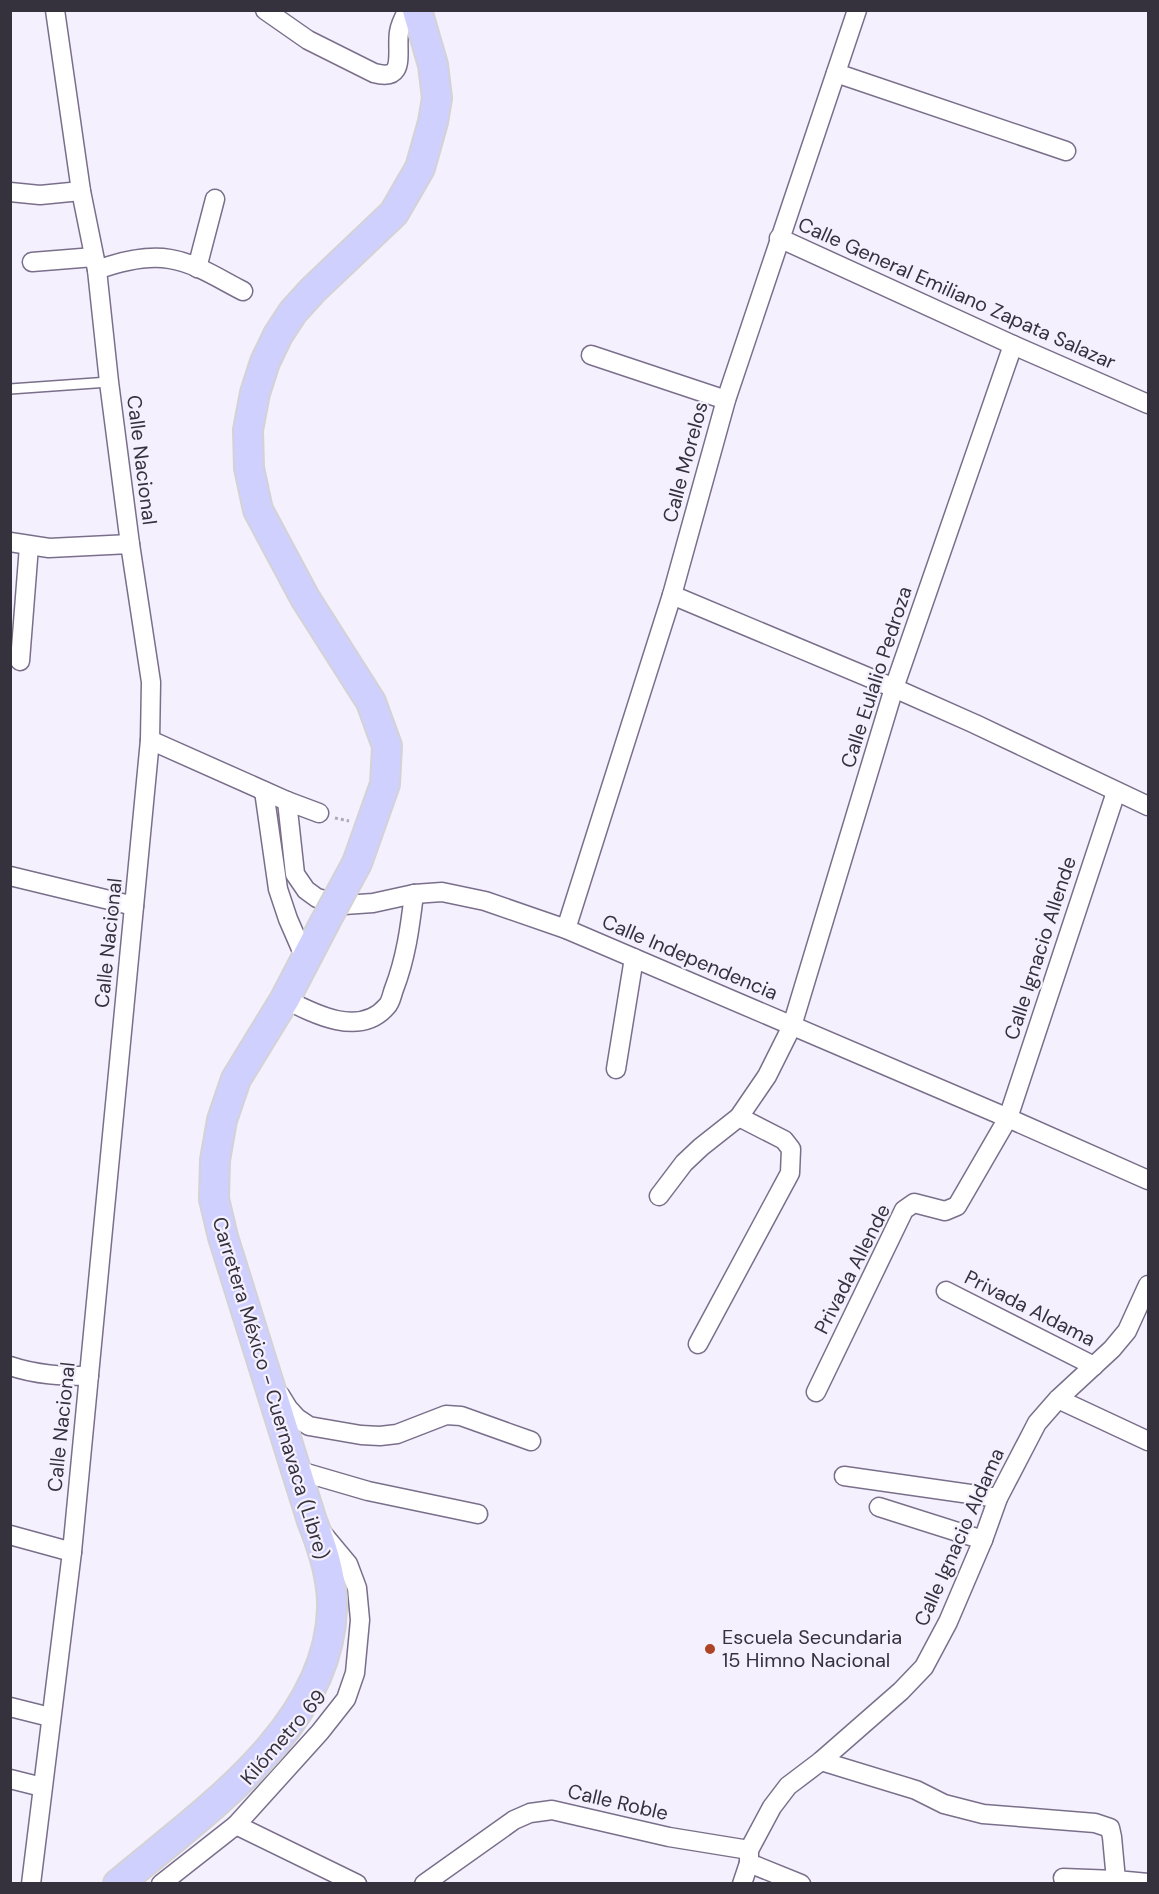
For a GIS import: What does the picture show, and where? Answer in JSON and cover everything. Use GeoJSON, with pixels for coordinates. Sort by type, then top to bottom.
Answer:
{"type":"FeatureCollection","features":[{"type":"Feature","properties":{"kind":"main road","name":"Carretera México - Cuernavaca (Libre)"},"geometry":{"type":"LineString","coordinates":[[118,1884],[220,1798],[256,1765],[281,1737],[313,1685],[329,1640],[332,1609],[331,1587],[320,1540],[262,1365],[221,1228],[214,1199],[215,1160],[222,1120],[236,1079],[285,999],[357,863],[385,784],[387,746],[371,702],[305,598],[258,510],[249,468],[248,430],[255,393],[265,362],[278,335],[293,312],[394,213],[420,168],[434,122],[437,98],[433,65],[417,10]]}},
{"type":"Feature","properties":{"kind":"street","name":"Calle Nacional"},"geometry":{"type":"LineString","coordinates":[[31,1884],[72,1552],[150,740],[151,682],[130,544],[95,264],[81,190],[55,10]]}},
{"type":"Feature","properties":{"kind":"street"},"geometry":{"type":"LineString","coordinates":[[265,10],[308,40],[383,76],[391,75],[396,69],[399,57],[399,34],[408,10]]}},
{"type":"Feature","properties":{"kind":"street","name":"Calle Morelos"},"geometry":{"type":"LineString","coordinates":[[566,929],[672,595],[726,400],[857,10]]}},
{"type":"Feature","properties":{"kind":"street"},"geometry":{"type":"LineString","coordinates":[[836,73],[1066,151]]}},
{"type":"Feature","properties":{"kind":"street"},"geometry":{"type":"LineString","coordinates":[[10,192],[40,195],[81,190]]}},
{"type":"Feature","properties":{"kind":"street"},"geometry":{"type":"LineString","coordinates":[[196,268],[215,199]]}},
{"type":"Feature","properties":{"kind":"street","name":"Calle General Emiliano Zapata Salazar"},"geometry":{"type":"LineString","coordinates":[[779,238],[1012,345],[1149,404]]}},
{"type":"Feature","properties":{"kind":"street"},"geometry":{"type":"LineString","coordinates":[[32,262],[95,264],[156,258],[172,259],[243,291]]}},
{"type":"Feature","properties":{"kind":"street","name":"Calle Eulalio Pedroza"},"geometry":{"type":"LineString","coordinates":[[659,1196],[684,1163],[739,1117],[767,1076],[792,1026],[894,688],[1012,345]]}},
{"type":"Feature","properties":{"kind":"street"},"geometry":{"type":"LineString","coordinates":[[591,355],[726,400]]}},
{"type":"Feature","properties":{"kind":"street"},"geometry":{"type":"LineString","coordinates":[[10,542],[29,546],[68,548],[130,544]]}},
{"type":"Feature","properties":{"kind":"street"},"geometry":{"type":"LineString","coordinates":[[20,661],[29,546]]}},
{"type":"Feature","properties":{"kind":"street"},"geometry":{"type":"LineString","coordinates":[[672,595],[894,688],[1149,806]]}},
{"type":"Feature","properties":{"kind":"street"},"geometry":{"type":"LineString","coordinates":[[150,740],[319,813]]}},
{"type":"Feature","properties":{"kind":"street"},"geometry":{"type":"LineString","coordinates":[[264,791],[279,889],[288,919],[305,958]]}},
{"type":"Feature","properties":{"kind":"street","name":"Calle Ignacio Allende"},"geometry":{"type":"LineString","coordinates":[[1008,1118],[1116,792]]}},
{"type":"Feature","properties":{"kind":"street","name":"Calle Independencia"},"geometry":{"type":"LineString","coordinates":[[287,801],[295,874],[306,890],[317,898],[344,905],[442,892],[485,901],[566,929],[1149,1180]]}},
{"type":"Feature","properties":{"kind":"street"},"geometry":{"type":"LineString","coordinates":[[10,876],[134,906]]}},
{"type":"Feature","properties":{"kind":"street"},"geometry":{"type":"LineString","coordinates":[[285,999],[329,1019],[348,1021],[372,1017],[388,1005],[406,954],[414,894]]}},
{"type":"Feature","properties":{"kind":"street"},"geometry":{"type":"LineString","coordinates":[[616,1069],[634,958]]}},
{"type":"Feature","properties":{"kind":"street"},"geometry":{"type":"LineString","coordinates":[[698,1344],[790,1173],[791,1149],[784,1140],[739,1117]]}},
{"type":"Feature","properties":{"kind":"street","name":"Privada Allende"},"geometry":{"type":"LineString","coordinates":[[816,1392],[904,1210],[914,1203],[945,1211],[957,1206],[1008,1118]]}},
{"type":"Feature","properties":{"kind":"street","name":"Calle Ignacio Aldama"},"geometry":{"type":"LineString","coordinates":[[742,1884],[749,1857],[772,1807],[788,1786],[821,1761],[901,1691],[924,1667],[948,1622],[998,1498],[1036,1423],[1058,1399],[1112,1349],[1127,1331],[1149,1285]]}},
{"type":"Feature","properties":{"kind":"street","name":"Privada Aldama"},"geometry":{"type":"LineString","coordinates":[[946,1291],[1094,1366]]}},
{"type":"Feature","properties":{"kind":"street"},"geometry":{"type":"LineString","coordinates":[[262,1365],[288,1408],[309,1426],[380,1436],[397,1434],[446,1415],[461,1416],[531,1441]]}},
{"type":"Feature","properties":{"kind":"street"},"geometry":{"type":"LineString","coordinates":[[10,1366],[49,1376],[88,1376]]}},
{"type":"Feature","properties":{"kind":"street"},"geometry":{"type":"LineString","coordinates":[[1058,1399],[1149,1441]]}},
{"type":"Feature","properties":{"kind":"street"},"geometry":{"type":"LineString","coordinates":[[296,1470],[368,1491],[478,1514]]}},
{"type":"Feature","properties":{"kind":"street"},"geometry":{"type":"LineString","coordinates":[[844,1476],[998,1498]]}},
{"type":"Feature","properties":{"kind":"street"},"geometry":{"type":"LineString","coordinates":[[879,1506],[983,1540]]}},
{"type":"Feature","properties":{"kind":"street","name":"Kilómetro 69"},"geometry":{"type":"LineString","coordinates":[[161,1884],[236,1825],[320,1732],[346,1699],[355,1672],[360,1620],[357,1588],[348,1564],[312,1521]]}},
{"type":"Feature","properties":{"kind":"street"},"geometry":{"type":"LineString","coordinates":[[10,1535],[72,1552]]}},
{"type":"Feature","properties":{"kind":"street"},"geometry":{"type":"LineString","coordinates":[[10,1707],[50,1717]]}},
{"type":"Feature","properties":{"kind":"street"},"geometry":{"type":"LineString","coordinates":[[821,1761],[916,1790],[944,1804],[983,1814],[1095,1823],[1110,1828],[1116,1880]]}},
{"type":"Feature","properties":{"kind":"street"},"geometry":{"type":"LineString","coordinates":[[10,1779],[42,1787]]}},
{"type":"Feature","properties":{"kind":"street","name":"Calle Roble"},"geometry":{"type":"LineString","coordinates":[[424,1884],[514,1820],[530,1813],[552,1810],[749,1857],[801,1884]]}},
{"type":"Feature","properties":{"kind":"street"},"geometry":{"type":"LineString","coordinates":[[236,1825],[357,1884]]}},
{"type":"Feature","properties":{"kind":"street"},"geometry":{"type":"LineString","coordinates":[[1063,1878],[1149,1883]]}},
{"type":"Feature","properties":{"kind":"lane"},"geometry":{"type":"LineString","coordinates":[[10,389],[109,382]]}},
{"type":"Feature","properties":{"kind":"place","name":"Escuela Secundaria 15 Himno Nacional"},"geometry":{"type":"Point","coordinates":[710,1649]}}]}
